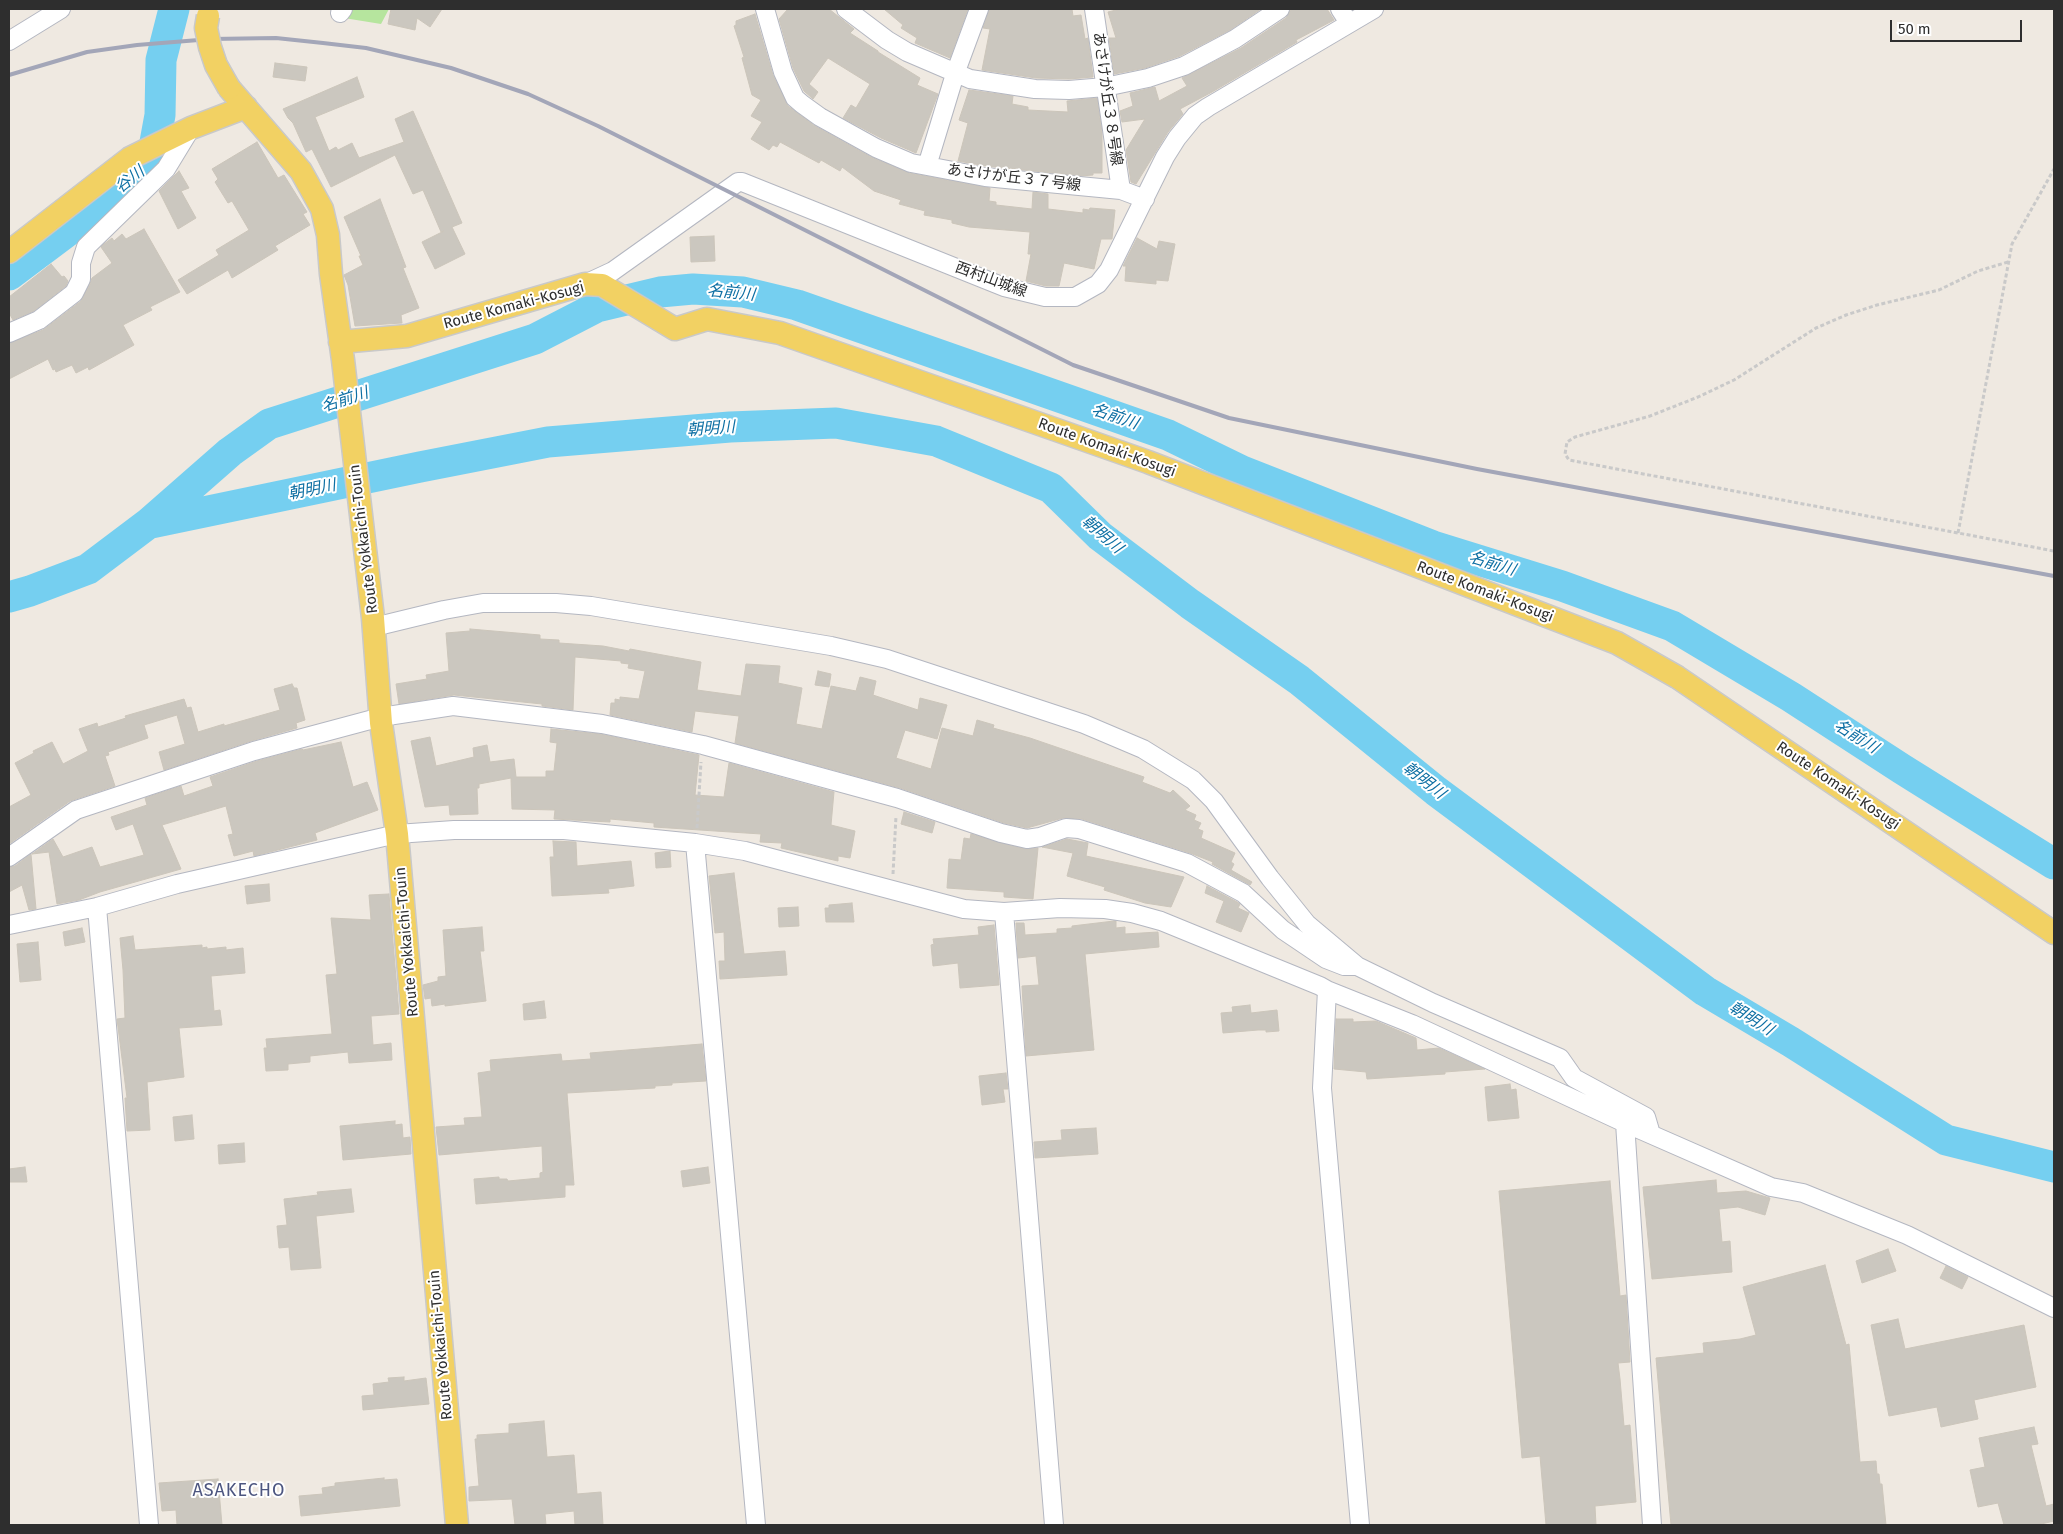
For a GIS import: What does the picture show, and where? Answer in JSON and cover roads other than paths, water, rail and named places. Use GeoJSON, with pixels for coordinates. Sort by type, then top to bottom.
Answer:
{"type":"FeatureCollection","features":[{"type":"Feature","properties":{"kind":"main road"},"geometry":{"type":"LineString","coordinates":[[209,12],[206,28],[210,47],[216,65],[229,88],[301,171],[322,209],[328,235],[331,274],[342,351]]}},
{"type":"Feature","properties":{"kind":"main road"},"geometry":{"type":"LineString","coordinates":[[9,252],[130,158],[182,132],[246,107]]}},
{"type":"Feature","properties":{"kind":"main road","name":"Route Komaki-Kosugi"},"geometry":{"type":"LineString","coordinates":[[342,351],[407,336],[594,285],[662,320],[675,329],[707,319],[780,333],[1148,462],[1617,643],[1677,677],[2054,933]]}},
{"type":"Feature","properties":{"kind":"main road","name":"Route Yokkaichi-Touin"},"geometry":{"type":"LineString","coordinates":[[342,351],[373,623],[381,717],[397,834],[457,1525]]}},
{"type":"Feature","properties":{"kind":"street"},"geometry":{"type":"LineString","coordinates":[[9,41],[61,9]]}},
{"type":"Feature","properties":{"kind":"street"},"geometry":{"type":"LineString","coordinates":[[765,9],[775,49],[795,98],[820,117],[876,148],[911,163],[927,166]]}},
{"type":"Feature","properties":{"kind":"street"},"geometry":{"type":"LineString","coordinates":[[846,9],[886,40],[955,74],[970,79],[1035,89],[1069,90],[1105,87],[1148,78],[1184,66],[1235,39],[1280,9]]}},
{"type":"Feature","properties":{"kind":"street","name":"あさけが丘３７号線"},"geometry":{"type":"LineString","coordinates":[[979,9],[955,74],[927,166],[985,177],[1120,190],[1145,199]]}},
{"type":"Feature","properties":{"kind":"street","name":"あさけが丘３８号線"},"geometry":{"type":"LineString","coordinates":[[1094,9],[1120,190]]}},
{"type":"Feature","properties":{"kind":"street","name":"西村山城線"},"geometry":{"type":"LineString","coordinates":[[594,285],[738,182],[742,182],[1004,287],[1045,297],[1075,297],[1098,284],[1109,270],[1165,157],[1177,138],[1196,116],[1345,16],[1374,9]]}},
{"type":"Feature","properties":{"kind":"street"},"geometry":{"type":"LineString","coordinates":[[9,332],[39,320],[74,293],[81,279],[81,263],[86,248],[166,169],[182,132]]}},
{"type":"Feature","properties":{"kind":"street"},"geometry":{"type":"LineString","coordinates":[[373,623],[483,603],[556,603],[591,606],[831,646],[887,659],[1084,724],[1143,749],[1193,780],[1214,801],[1306,924],[1357,966],[1433,1003],[1560,1058],[1574,1078],[1646,1117],[1651,1134]]}},
{"type":"Feature","properties":{"kind":"street"},"geometry":{"type":"LineString","coordinates":[[9,857],[76,810],[254,751],[381,717],[453,706],[602,724],[702,745],[897,798],[1001,833],[1027,839],[1040,837],[1066,828],[1079,829],[1187,863],[1243,893],[1282,930],[1326,959],[1344,966],[1357,966]]}},
{"type":"Feature","properties":{"kind":"street"},"geometry":{"type":"LineString","coordinates":[[9,925],[97,907],[177,884],[397,834],[454,830],[564,830],[696,843],[745,851],[964,909],[1004,912],[1060,908],[1105,909],[1132,913],[1161,921],[1412,1024],[1625,1123],[1771,1186],[1803,1193],[1907,1235],[2054,1308]]}},
{"type":"Feature","properties":{"kind":"street"},"geometry":{"type":"LineString","coordinates":[[696,843],[756,1525]]}},
{"type":"Feature","properties":{"kind":"street"},"geometry":{"type":"LineString","coordinates":[[97,907],[149,1525]]}},
{"type":"Feature","properties":{"kind":"street"},"geometry":{"type":"LineString","coordinates":[[1004,912],[1054,1525]]}},
{"type":"Feature","properties":{"kind":"street"},"geometry":{"type":"LineString","coordinates":[[1327,990],[1322,1088],[1360,1525]]}},
{"type":"Feature","properties":{"kind":"street"},"geometry":{"type":"LineString","coordinates":[[1625,1123],[1652,1525]]}},
{"type":"Feature","properties":{"kind":"waterway","name":"谷川"},"geometry":{"type":"LineString","coordinates":[[9,275],[97,209],[151,164],[160,115],[161,60],[174,9]]}},
{"type":"Feature","properties":{"kind":"waterway","name":"名前川"},"geometry":{"type":"LineString","coordinates":[[9,597],[88,569],[149,523],[230,452],[269,424],[535,339],[597,307],[660,292],[693,289],[743,292],[797,305],[1168,435],[1242,471],[1433,546],[1562,586],[1672,626],[1791,697],[2054,864]]}},
{"type":"Feature","properties":{"kind":"waterway","name":"朝明川"},"geometry":{"type":"LineString","coordinates":[[151,523],[548,442],[730,427],[836,423],[936,441],[1051,488],[1100,536],[1190,604],[1299,680],[1436,791],[1705,991],[1791,1042],[1946,1140],[2054,1167]]}},
{"type":"Feature","properties":{"kind":"railway"},"geometry":{"type":"LineString","coordinates":[[9,75],[87,52],[137,45],[211,39],[276,38],[366,48],[451,68],[528,94],[598,126],[1073,365],[1229,418],[1477,469],[2054,576]]}},
{"type":"Feature","properties":{"kind":"district","name":"ASAKECHO"},"geometry":{"type":"Point","coordinates":[239,1491]}}]}
